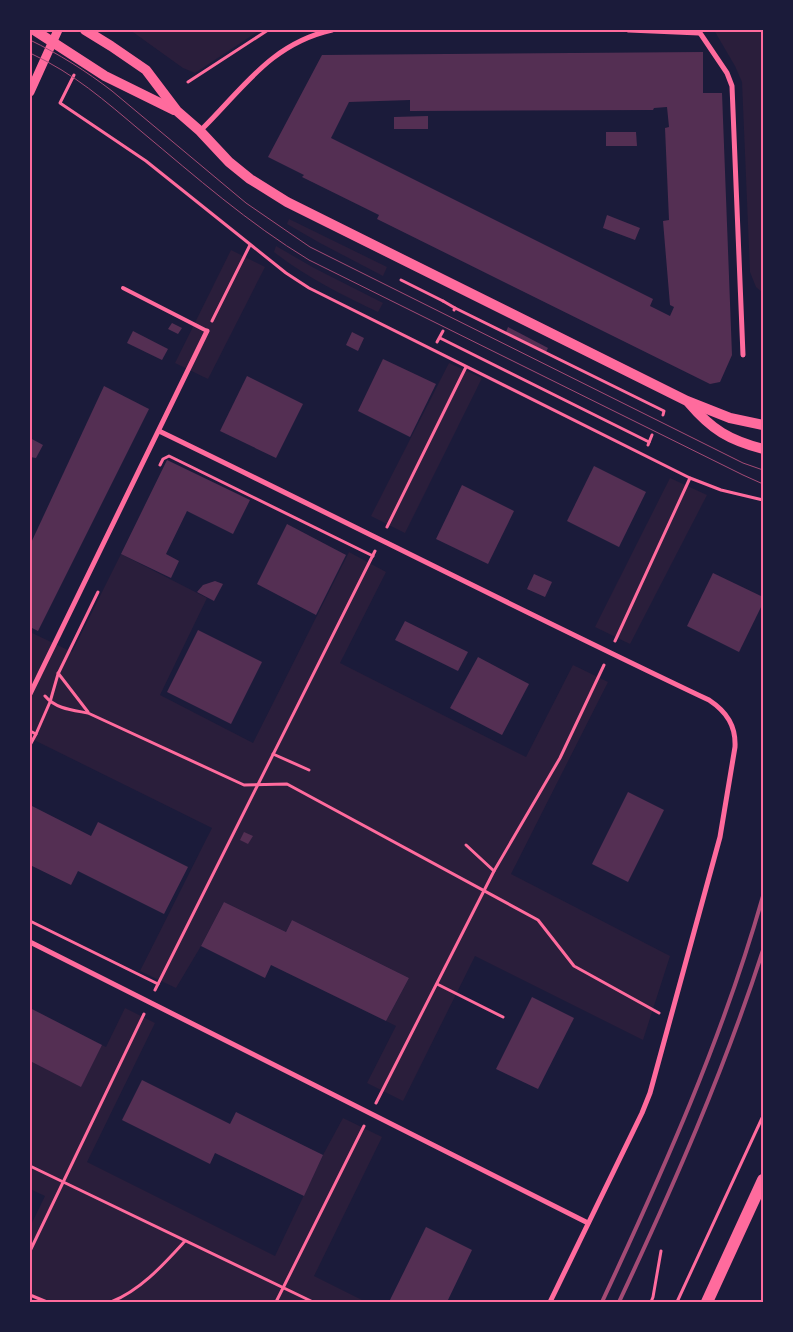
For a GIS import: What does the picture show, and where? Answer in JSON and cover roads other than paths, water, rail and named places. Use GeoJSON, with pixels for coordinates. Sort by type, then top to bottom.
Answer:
{"type":"FeatureCollection","features":[{"type":"Feature","properties":{"kind":"main road"},"geometry":{"type":"LineString","coordinates":[[34,30],[105,76],[177,111]]}},
{"type":"Feature","properties":{"kind":"main road"},"geometry":{"type":"LineString","coordinates":[[85,30],[146,70],[177,111],[200,131],[229,162],[287,202],[687,401],[730,418],[763,425]]}},
{"type":"Feature","properties":{"kind":"main road"},"geometry":{"type":"LineString","coordinates":[[687,401],[702,419],[717,431],[742,443],[763,449]]}},
{"type":"Feature","properties":{"kind":"main road"},"geometry":{"type":"LineString","coordinates":[[706,1302],[763,1180]]}},
{"type":"Feature","properties":{"kind":"street"},"geometry":{"type":"LineString","coordinates":[[30,92],[58,30]]}},
{"type":"Feature","properties":{"kind":"street"},"geometry":{"type":"LineString","coordinates":[[200,131],[277,54],[295,43],[332,30]]}},
{"type":"Feature","properties":{"kind":"street"},"geometry":{"type":"LineString","coordinates":[[629,30],[700,31],[727,73],[732,86],[744,355]]}},
{"type":"Feature","properties":{"kind":"street"},"geometry":{"type":"LineString","coordinates":[[30,694],[32,683],[47,659],[207,331]]}},
{"type":"Feature","properties":{"kind":"street"},"geometry":{"type":"LineString","coordinates":[[159,431],[609,653],[709,700],[718,706],[729,720],[735,735],[735,747],[720,837],[657,1072],[642,1113],[550,1302]]}},
{"type":"Feature","properties":{"kind":"street"},"geometry":{"type":"LineString","coordinates":[[30,942],[588,1223]]}},
{"type":"Feature","properties":{"kind":"lane"},"geometry":{"type":"LineString","coordinates":[[123,288],[207,331]]}},
{"type":"Feature","properties":{"kind":"tram line"},"geometry":{"type":"LineString","coordinates":[[30,40],[62,57],[112,91],[246,203],[310,247],[743,463],[763,470]]}},
{"type":"Feature","properties":{"kind":"tram line"},"geometry":{"type":"LineString","coordinates":[[30,53],[89,88],[223,199],[265,231],[309,260],[763,484]]}},
{"type":"Feature","properties":{"kind":"railway"},"geometry":{"type":"LineString","coordinates":[[602,1302],[691,1102],[730,1000],[763,896]]}},
{"type":"Feature","properties":{"kind":"railway"},"geometry":{"type":"LineString","coordinates":[[619,1302],[697,1128],[732,1040],[763,950]]}}]}
